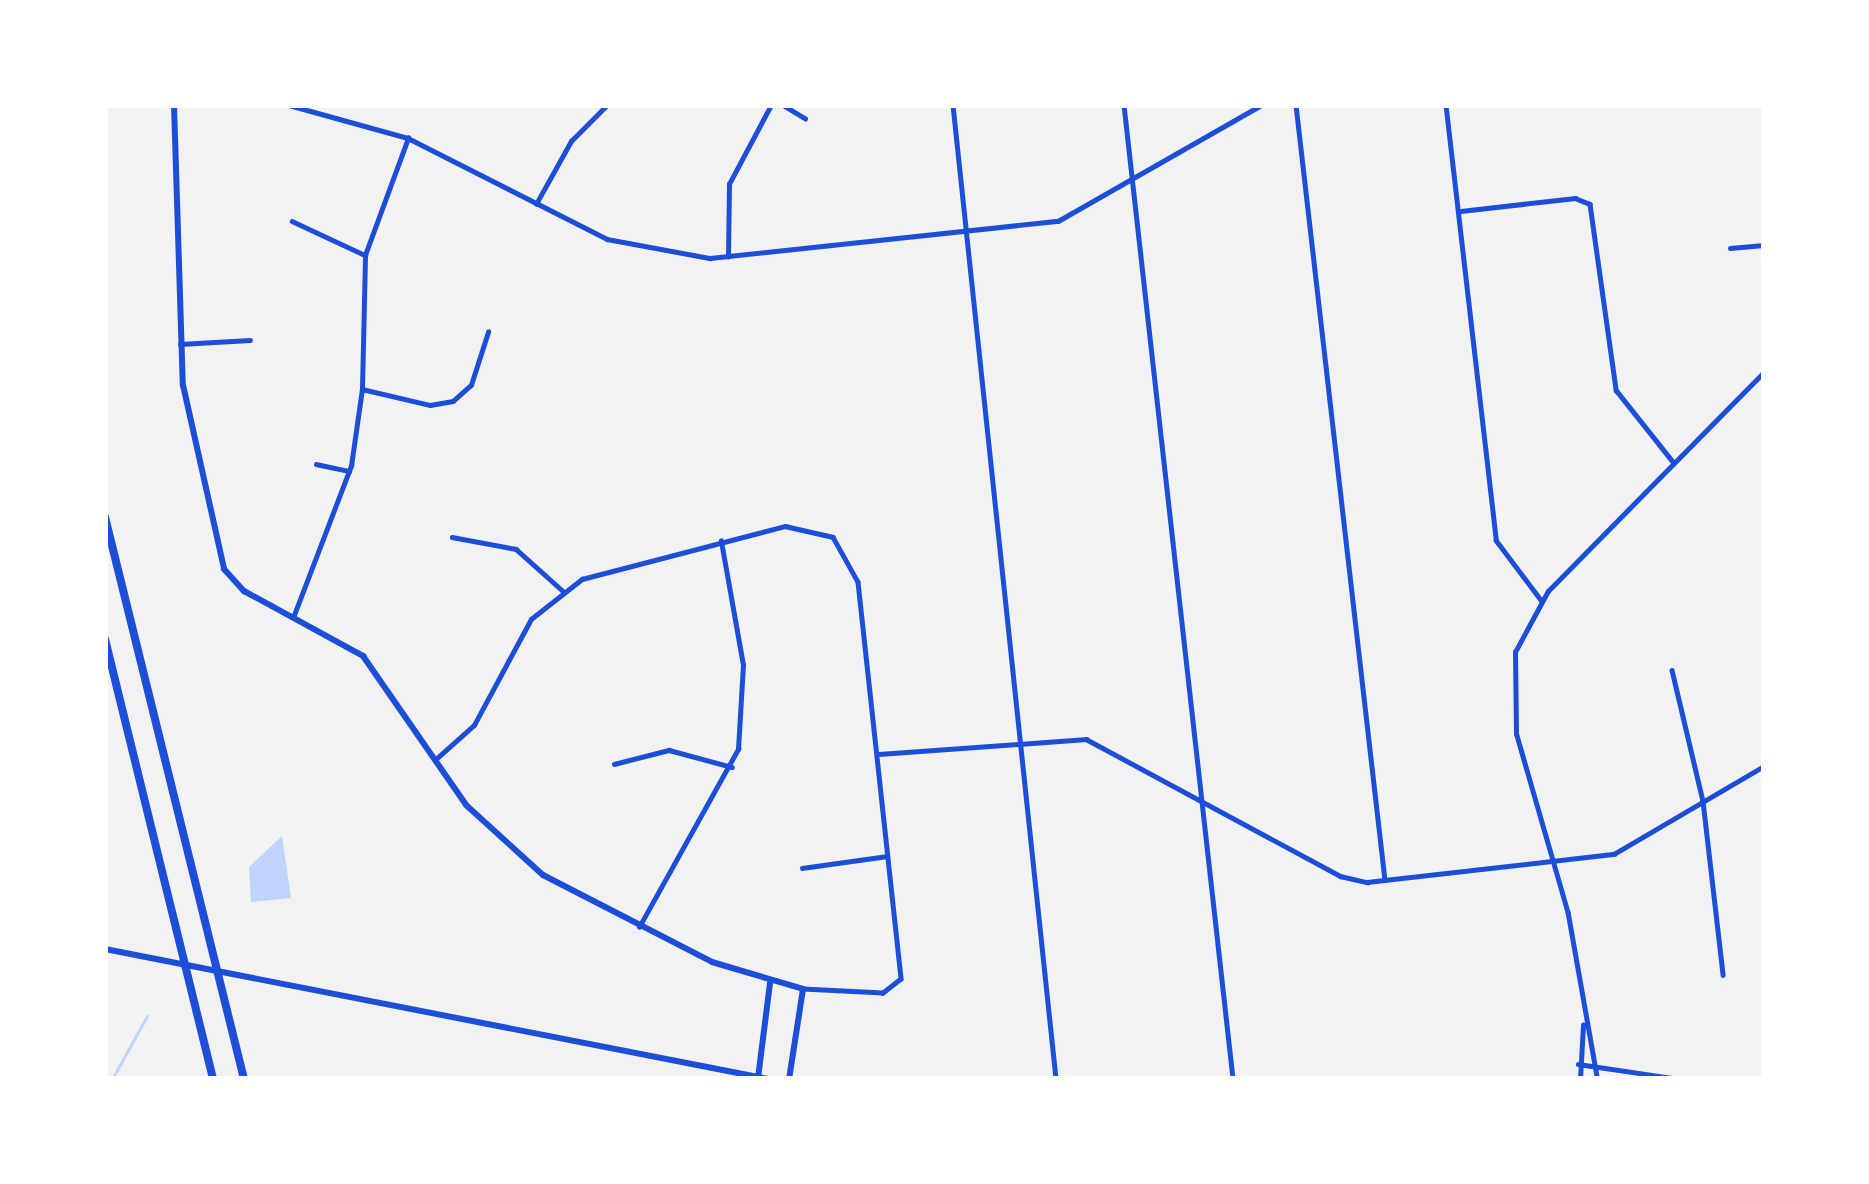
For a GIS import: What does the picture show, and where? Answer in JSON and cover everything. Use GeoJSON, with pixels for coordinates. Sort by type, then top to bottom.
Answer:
{"type":"FeatureCollection","features":[{"type":"Feature","properties":{"kind":"highway"},"geometry":{"type":"LineString","coordinates":[[105,517],[244,1079]]}},
{"type":"Feature","properties":{"kind":"highway"},"geometry":{"type":"LineString","coordinates":[[105,638],[213,1079]]}},
{"type":"Feature","properties":{"kind":"street"},"geometry":{"type":"LineString","coordinates":[[174,105],[186,405],[224,569],[244,591],[348,644],[377,670],[434,761],[527,863],[639,927],[770,982],[802,989],[897,988],[858,582],[843,547],[797,525],[609,568],[563,591],[531,619],[474,725],[434,761]]}},
{"type":"Feature","properties":{"kind":"street"},"geometry":{"type":"LineString","coordinates":[[289,105],[408,138],[625,245],[728,257],[1058,220],[1262,105]]}},
{"type":"Feature","properties":{"kind":"street"},"geometry":{"type":"LineString","coordinates":[[536,204],[572,141],[607,105]]}},
{"type":"Feature","properties":{"kind":"street"},"geometry":{"type":"LineString","coordinates":[[728,257],[729,184],[771,105]]}},
{"type":"Feature","properties":{"kind":"street"},"geometry":{"type":"LineString","coordinates":[[783,105],[805,118]]}},
{"type":"Feature","properties":{"kind":"street"},"geometry":{"type":"LineString","coordinates":[[953,105],[1056,1079]]}},
{"type":"Feature","properties":{"kind":"street"},"geometry":{"type":"LineString","coordinates":[[1124,105],[1233,1079]]}},
{"type":"Feature","properties":{"kind":"street"},"geometry":{"type":"LineString","coordinates":[[1296,105],[1385,880]]}},
{"type":"Feature","properties":{"kind":"street"},"geometry":{"type":"LineString","coordinates":[[1446,105],[1496,540],[1541,600]]}},
{"type":"Feature","properties":{"kind":"street"},"geometry":{"type":"LineString","coordinates":[[294,615],[350,471],[362,388],[364,255],[408,138]]}},
{"type":"Feature","properties":{"kind":"street"},"geometry":{"type":"LineString","coordinates":[[1458,212],[1575,198],[1590,204],[1613,380],[1628,414],[1674,463]]}},
{"type":"Feature","properties":{"kind":"street"},"geometry":{"type":"LineString","coordinates":[[292,221],[364,255]]}},
{"type":"Feature","properties":{"kind":"street"},"geometry":{"type":"LineString","coordinates":[[1730,248],[1764,244]]}},
{"type":"Feature","properties":{"kind":"street"},"geometry":{"type":"LineString","coordinates":[[362,388],[430,405],[452,401],[471,385],[488,332]]}},
{"type":"Feature","properties":{"kind":"street"},"geometry":{"type":"LineString","coordinates":[[180,344],[250,340]]}},
{"type":"Feature","properties":{"kind":"street"},"geometry":{"type":"LineString","coordinates":[[1597,1079],[1582,1025],[1554,862],[1510,691],[1521,636],[1541,600],[1764,372]]}},
{"type":"Feature","properties":{"kind":"street"},"geometry":{"type":"LineString","coordinates":[[316,464],[350,471]]}},
{"type":"Feature","properties":{"kind":"street"},"geometry":{"type":"LineString","coordinates":[[452,537],[516,549],[563,591]]}},
{"type":"Feature","properties":{"kind":"street"},"geometry":{"type":"LineString","coordinates":[[639,927],[732,767],[743,665],[721,541]]}},
{"type":"Feature","properties":{"kind":"street"},"geometry":{"type":"LineString","coordinates":[[1672,670],[1703,801],[1723,975]]}},
{"type":"Feature","properties":{"kind":"street"},"geometry":{"type":"LineString","coordinates":[[878,754],[1018,739],[1100,743],[1340,876],[1385,880],[1626,850],[1764,766]]}},
{"type":"Feature","properties":{"kind":"street"},"geometry":{"type":"LineString","coordinates":[[614,764],[669,749],[732,767]]}},
{"type":"Feature","properties":{"kind":"street"},"geometry":{"type":"LineString","coordinates":[[802,868],[887,856]]}},
{"type":"Feature","properties":{"kind":"street"},"geometry":{"type":"LineString","coordinates":[[105,949],[768,1079]]}},
{"type":"Feature","properties":{"kind":"street"},"geometry":{"type":"LineString","coordinates":[[758,1078],[770,982]]}},
{"type":"Feature","properties":{"kind":"street"},"geometry":{"type":"LineString","coordinates":[[789,1079],[802,989]]}},
{"type":"Feature","properties":{"kind":"street"},"geometry":{"type":"LineString","coordinates":[[1580,1079],[1582,1025]]}},
{"type":"Feature","properties":{"kind":"street"},"geometry":{"type":"LineString","coordinates":[[1578,1064],[1680,1079]]}},
{"type":"Feature","properties":{"kind":"water"},"geometry":{"type":"Polygon","coordinates":[[[282,836],[291,898],[251,902],[249,867],[282,836]]]}},
{"type":"Feature","properties":{"kind":"waterway"},"geometry":{"type":"LineString","coordinates":[[112,1079],[147,1016]]}}]}
